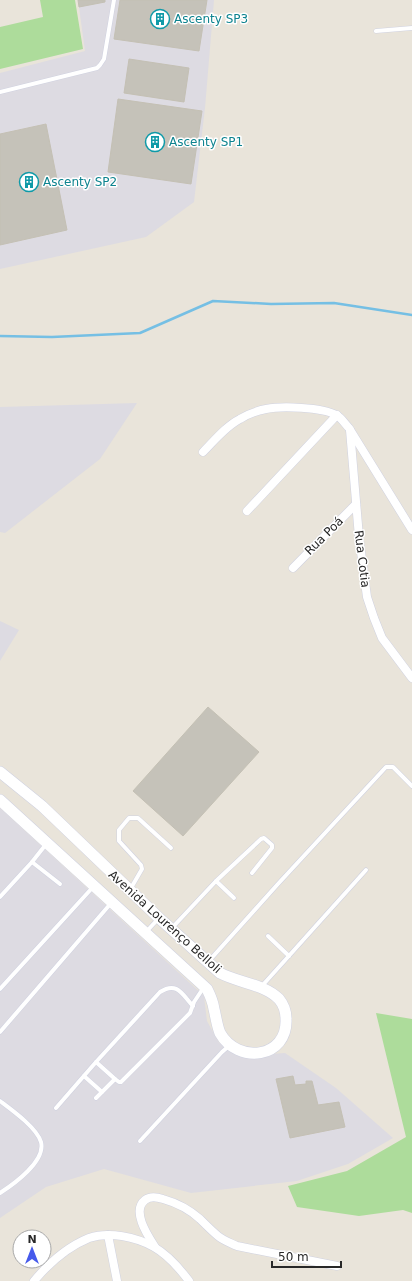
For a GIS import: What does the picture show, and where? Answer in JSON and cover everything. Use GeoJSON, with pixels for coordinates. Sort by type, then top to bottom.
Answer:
{"type":"FeatureCollection","features":[{"type":"Feature","properties":{"kind":"street"},"geometry":{"type":"LineString","coordinates":[[203,452],[225,430],[238,420],[253,412],[267,408],[316,409],[337,415],[349,428],[412,530]]}},
{"type":"Feature","properties":{"kind":"street"},"geometry":{"type":"LineString","coordinates":[[247,511],[337,415]]}},
{"type":"Feature","properties":{"kind":"street","name":"Rua Cotia"},"geometry":{"type":"LineString","coordinates":[[349,428],[363,572],[367,597],[382,638],[412,678]]}},
{"type":"Feature","properties":{"kind":"street","name":"Rua Poá"},"geometry":{"type":"LineString","coordinates":[[293,568],[356,504]]}},
{"type":"Feature","properties":{"kind":"street","name":"Avenida Lourenço Belloli"},"geometry":{"type":"LineString","coordinates":[[0,772],[42,806],[158,918],[220,973],[228,978],[271,992],[286,1010],[285,1034],[280,1042],[263,1052],[249,1054],[237,1050],[230,1045],[220,1033],[211,997],[204,987],[0,800]]}},
{"type":"Feature","properties":{"kind":"street"},"geometry":{"type":"LineString","coordinates":[[155,1247],[142,1223],[140,1212],[140,1207],[143,1202],[147,1198],[153,1197],[176,1203],[199,1218],[218,1236],[238,1246],[337,1266]]}},
{"type":"Feature","properties":{"kind":"street"},"geometry":{"type":"LineString","coordinates":[[108,1235],[117,1281]]}},
{"type":"Feature","properties":{"kind":"street"},"geometry":{"type":"LineString","coordinates":[[34,1281],[43,1270],[71,1247],[90,1238],[108,1235],[124,1236],[155,1247],[174,1263],[189,1281]]}},
{"type":"Feature","properties":{"kind":"lane"},"geometry":{"type":"LineString","coordinates":[[0,92],[97,68],[104,59],[114,0]]}},
{"type":"Feature","properties":{"kind":"lane"},"geometry":{"type":"LineString","coordinates":[[376,31],[412,28]]}},
{"type":"Feature","properties":{"kind":"lane"},"geometry":{"type":"LineString","coordinates":[[208,962],[386,767],[393,767],[412,786]]}},
{"type":"Feature","properties":{"kind":"lane"},"geometry":{"type":"LineString","coordinates":[[129,890],[142,869],[141,865],[118,838],[119,830],[129,818],[138,818],[171,848]]}},
{"type":"Feature","properties":{"kind":"lane"},"geometry":{"type":"LineString","coordinates":[[171,929],[216,881],[261,839],[264,838],[272,845],[272,848],[252,873]]}},
{"type":"Feature","properties":{"kind":"lane"},"geometry":{"type":"LineString","coordinates":[[0,897],[47,843]]}},
{"type":"Feature","properties":{"kind":"lane"},"geometry":{"type":"LineString","coordinates":[[32,862],[60,884]]}},
{"type":"Feature","properties":{"kind":"lane"},"geometry":{"type":"LineString","coordinates":[[261,988],[366,870]]}},
{"type":"Feature","properties":{"kind":"lane"},"geometry":{"type":"LineString","coordinates":[[216,881],[234,898]]}},
{"type":"Feature","properties":{"kind":"lane"},"geometry":{"type":"LineString","coordinates":[[0,989],[95,886]]}},
{"type":"Feature","properties":{"kind":"lane"},"geometry":{"type":"LineString","coordinates":[[0,1032],[112,902]]}},
{"type":"Feature","properties":{"kind":"lane"},"geometry":{"type":"LineString","coordinates":[[145,932],[158,918]]}},
{"type":"Feature","properties":{"kind":"lane"},"geometry":{"type":"LineString","coordinates":[[268,936],[289,956]]}},
{"type":"Feature","properties":{"kind":"lane"},"geometry":{"type":"LineString","coordinates":[[56,1108],[160,992],[168,987],[172,987],[179,990],[193,1006]]}},
{"type":"Feature","properties":{"kind":"lane"},"geometry":{"type":"LineString","coordinates":[[96,1062],[115,1079],[121,1082],[190,1013],[204,987]]}},
{"type":"Feature","properties":{"kind":"lane"},"geometry":{"type":"LineString","coordinates":[[140,1141],[230,1045]]}},
{"type":"Feature","properties":{"kind":"lane"},"geometry":{"type":"LineString","coordinates":[[84,1076],[102,1092]]}},
{"type":"Feature","properties":{"kind":"lane"},"geometry":{"type":"LineString","coordinates":[[96,1098],[115,1079]]}},
{"type":"Feature","properties":{"kind":"lane"},"geometry":{"type":"LineString","coordinates":[[0,1101],[34,1130],[41,1142],[42,1151],[38,1159],[26,1172],[0,1193]]}},
{"type":"Feature","properties":{"kind":"shaded area"},"geometry":{"type":"Polygon","coordinates":[[[78,0],[214,0],[205,108],[194,202],[146,237],[0,269],[0,73],[85,51],[78,0]]]}},
{"type":"Feature","properties":{"kind":"shaded area"},"geometry":{"type":"Polygon","coordinates":[[[137,403],[100,459],[5,533],[0,532],[0,407],[137,403]]]}},
{"type":"Feature","properties":{"kind":"shaded area"},"geometry":{"type":"Polygon","coordinates":[[[0,621],[19,630],[0,661],[0,621]]]}},
{"type":"Feature","properties":{"kind":"shaded area"},"geometry":{"type":"Polygon","coordinates":[[[0,808],[204,996],[207,1021],[219,1043],[242,1056],[285,1053],[336,1088],[393,1138],[348,1164],[297,1181],[191,1193],[104,1169],[46,1187],[0,1218],[0,808]]]}},
{"type":"Feature","properties":{"kind":"green space"},"geometry":{"type":"Polygon","coordinates":[[[40,0],[75,0],[83,49],[0,69],[0,27],[43,17],[40,0]]]}},
{"type":"Feature","properties":{"kind":"green space"},"geometry":{"type":"Polygon","coordinates":[[[376,1013],[412,1019],[412,1213],[403,1210],[359,1216],[297,1207],[288,1186],[347,1171],[406,1137],[376,1013]]]}},
{"type":"Feature","properties":{"kind":"building"},"geometry":{"type":"Polygon","coordinates":[[[78,0],[105,0],[105,2],[79,7],[78,0]]]}},
{"type":"Feature","properties":{"kind":"building","name":"Ascenty SP3"},"geometry":{"type":"Polygon","coordinates":[[[120,0],[207,0],[199,51],[114,39],[120,0]]]}},
{"type":"Feature","properties":{"kind":"building"},"geometry":{"type":"Polygon","coordinates":[[[129,59],[189,68],[184,102],[124,93],[129,59]]]}},
{"type":"Feature","properties":{"kind":"building","name":"Ascenty SP1"},"geometry":{"type":"Polygon","coordinates":[[[118,99],[202,111],[191,184],[108,172],[118,99]]]}},
{"type":"Feature","properties":{"kind":"building","name":"Ascenty SP2"},"geometry":{"type":"Polygon","coordinates":[[[46,124],[67,230],[0,245],[0,134],[46,124]]]}},
{"type":"Feature","properties":{"kind":"building"},"geometry":{"type":"Polygon","coordinates":[[[208,707],[259,752],[183,836],[133,791],[208,707]]]}},
{"type":"Feature","properties":{"kind":"building"},"geometry":{"type":"Polygon","coordinates":[[[293,1076],[295,1085],[306,1084],[306,1081],[312,1081],[318,1105],[339,1102],[345,1127],[290,1138],[276,1079],[293,1076]]]}},
{"type":"Feature","properties":{"kind":"waterway"},"geometry":{"type":"LineString","coordinates":[[0,336],[52,337],[140,333],[213,301],[271,304],[334,303],[412,315]]}},
{"type":"Feature","properties":{"kind":"place","name":"Ascenty SP3"},"geometry":{"type":"Point","coordinates":[160,19]}},
{"type":"Feature","properties":{"kind":"place","name":"Ascenty SP1"},"geometry":{"type":"Point","coordinates":[155,142]}},
{"type":"Feature","properties":{"kind":"place","name":"Ascenty SP2"},"geometry":{"type":"Point","coordinates":[29,182]}}]}
